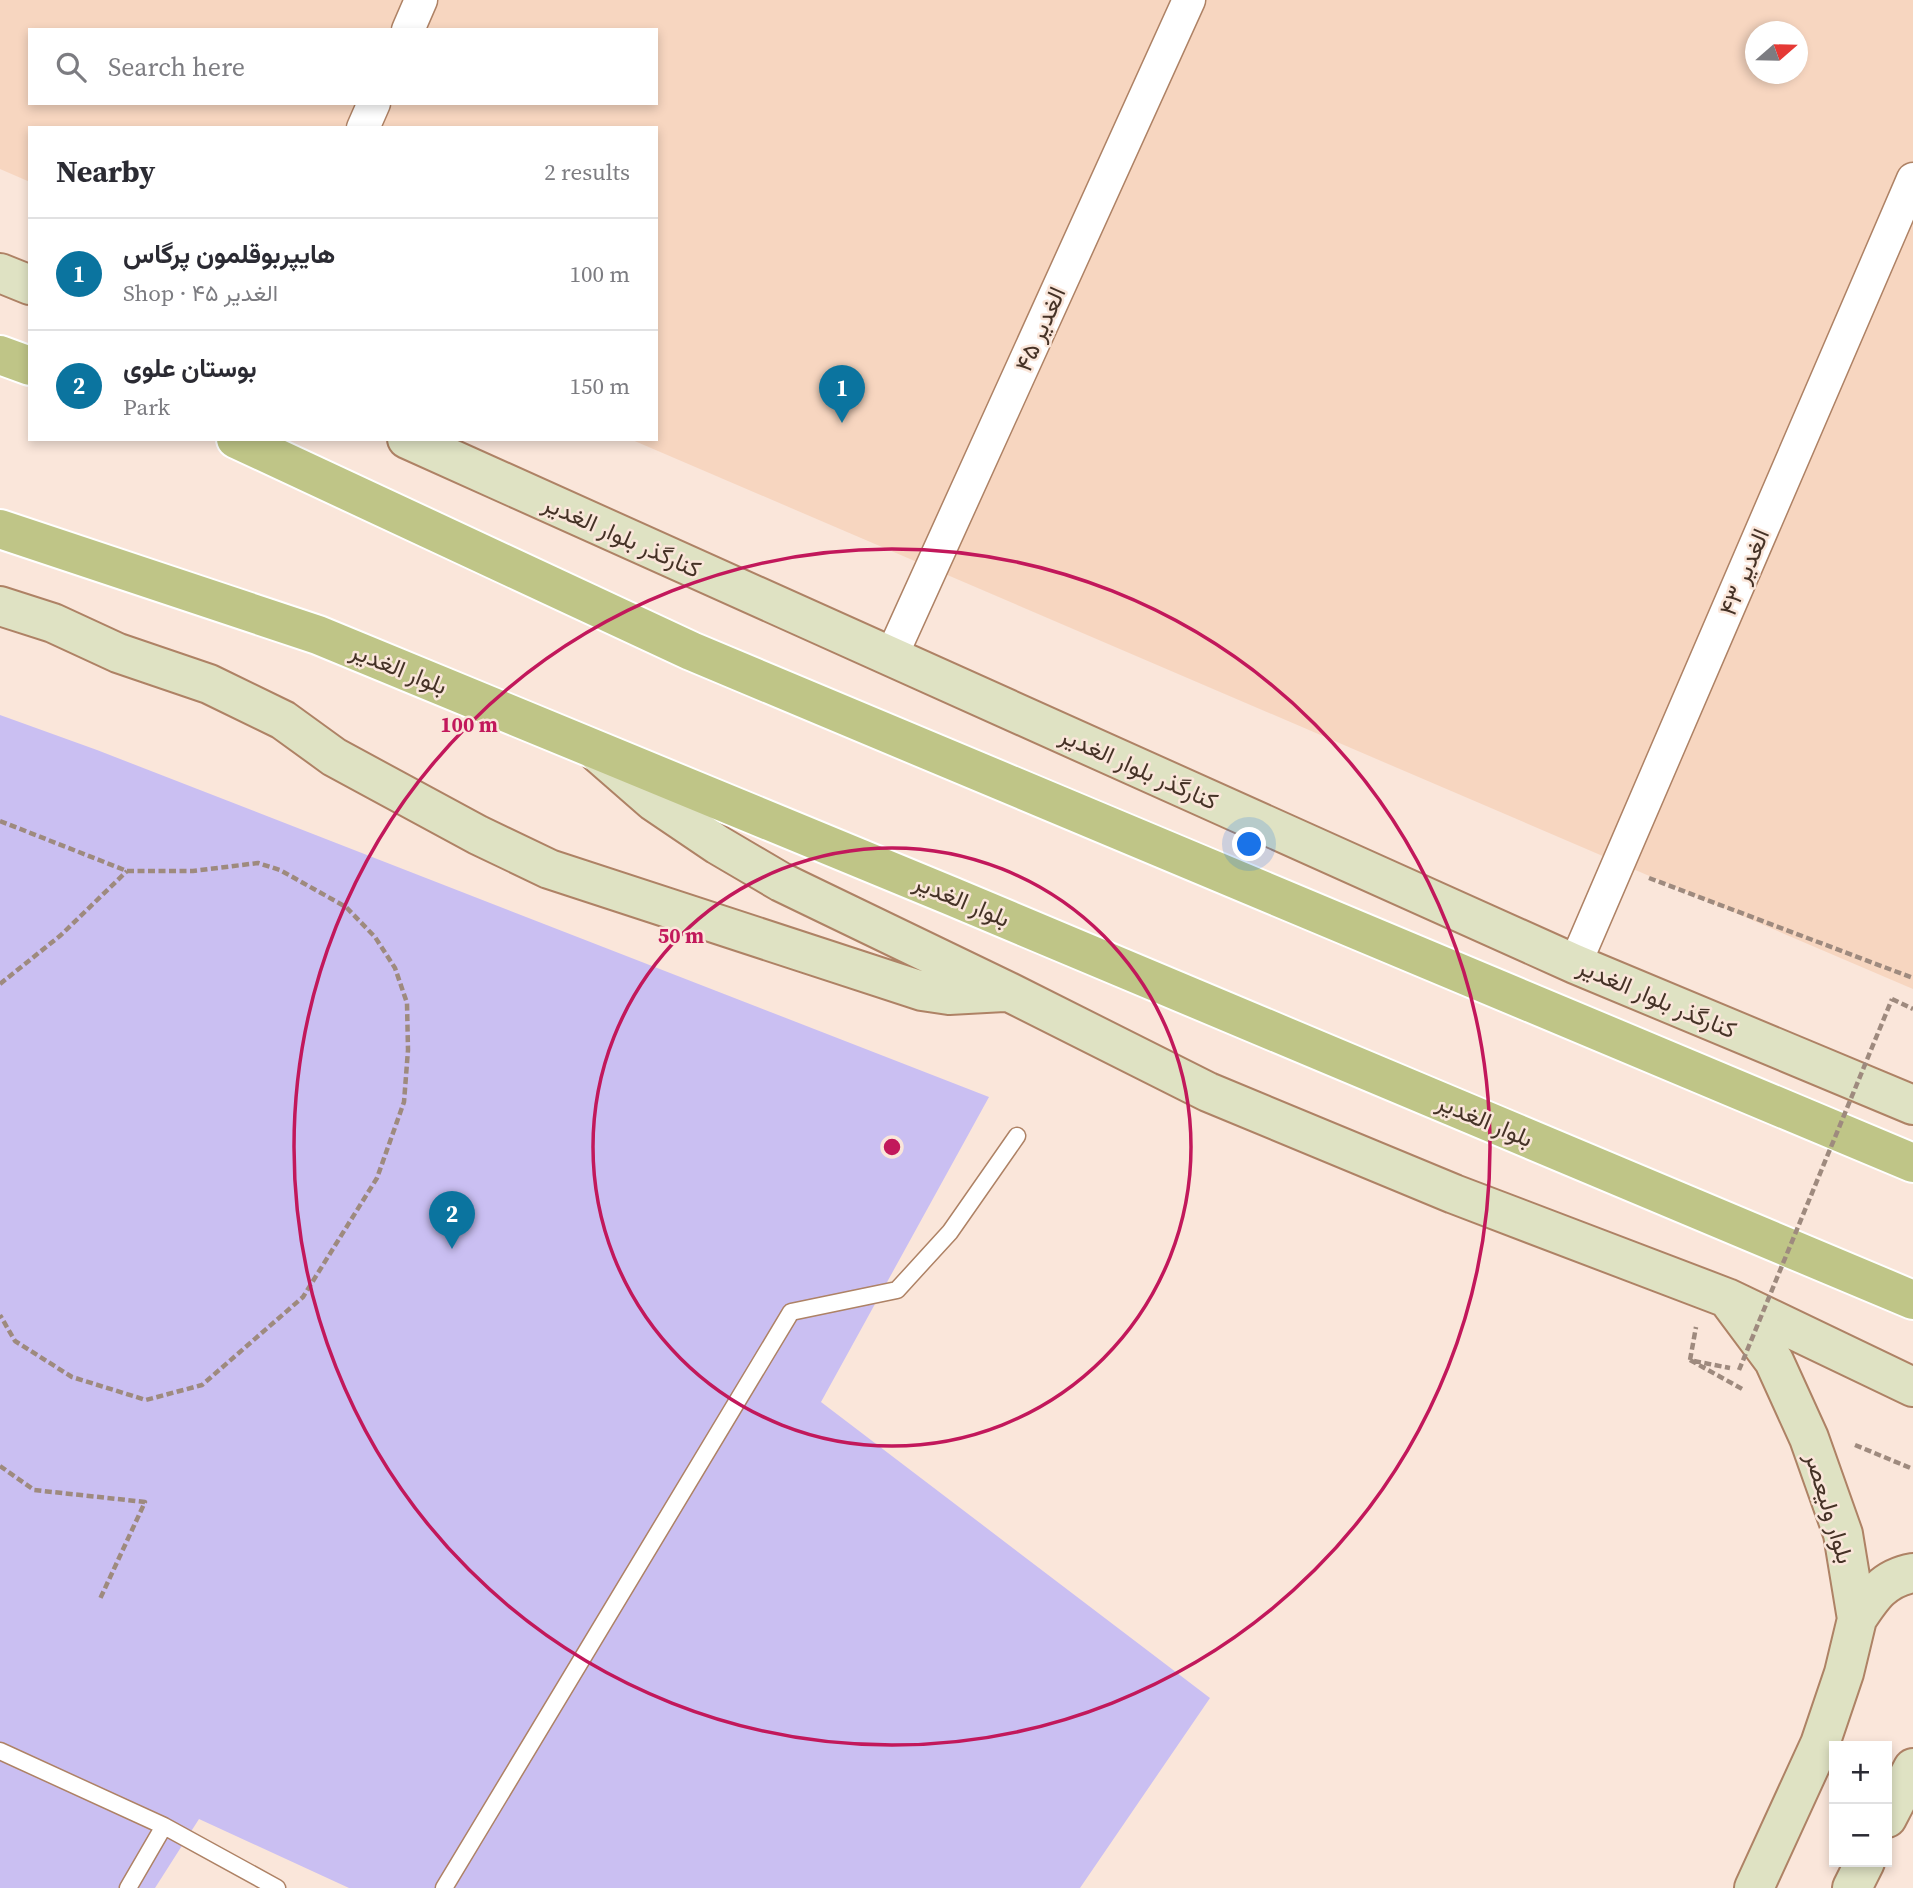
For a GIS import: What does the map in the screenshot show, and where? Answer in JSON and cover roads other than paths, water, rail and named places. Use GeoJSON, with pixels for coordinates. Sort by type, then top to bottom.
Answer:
{"type":"FeatureCollection","features":[{"type":"Feature","properties":{"kind":"main road"},"geometry":{"type":"LineString","coordinates":[[0,273],[28,284]]}},
{"type":"Feature","properties":{"kind":"main road"},"geometry":{"type":"LineString","coordinates":[[0,355],[28,365]]}},
{"type":"Feature","properties":{"kind":"main road"},"geometry":{"type":"LineString","coordinates":[[240,441],[691,651],[1913,1163]]}},
{"type":"Feature","properties":{"kind":"main road","name":"کنارگذر بلوار الغدیر"},"geometry":{"type":"LineString","coordinates":[[411,441],[1575,964],[1913,1105]]}},
{"type":"Feature","properties":{"kind":"main road","name":"بلوار الغدیر"},"geometry":{"type":"LineString","coordinates":[[0,529],[318,635],[951,895],[1913,1300]]}},
{"type":"Feature","properties":{"kind":"main road"},"geometry":{"type":"LineString","coordinates":[[0,606],[53,623],[118,653],[209,684],[283,720],[334,757],[478,835],[549,869],[922,991],[948,995],[1009,992]]}},
{"type":"Feature","properties":{"kind":"main road"},"geometry":{"type":"LineString","coordinates":[[596,751],[653,801],[718,845],[780,882],[1009,992],[1208,1093],[1467,1199],[1727,1298],[1913,1387]]}},
{"type":"Feature","properties":{"kind":"main road","name":"بلوار ولیعصر"},"geometry":{"type":"LineString","coordinates":[[1727,1298],[1774,1361],[1809,1438],[1843,1534],[1857,1619],[1844,1673],[1820,1744],[1754,1888]]}},
{"type":"Feature","properties":{"kind":"main road"},"geometry":{"type":"LineString","coordinates":[[1857,1619],[1874,1592],[1900,1575],[1913,1573]]}},
{"type":"Feature","properties":{"kind":"main road"},"geometry":{"type":"LineString","coordinates":[[1892,1808],[1913,1768]]}},
{"type":"Feature","properties":{"kind":"main road"},"geometry":{"type":"LineString","coordinates":[[1852,1888],[1862,1867]]}},
{"type":"Feature","properties":{"kind":"street"},"geometry":{"type":"LineString","coordinates":[[409,28],[421,0]]}},
{"type":"Feature","properties":{"kind":"street","name":"الغدیر ۴۵"},"geometry":{"type":"LineString","coordinates":[[891,657],[1189,0]]}},
{"type":"Feature","properties":{"kind":"street"},"geometry":{"type":"LineString","coordinates":[[364,126],[373,105]]}},
{"type":"Feature","properties":{"kind":"street","name":"الغدیر ۴۳"},"geometry":{"type":"LineString","coordinates":[[1575,964],[1913,179]]}},
{"type":"Feature","properties":{"kind":"lane"},"geometry":{"type":"LineString","coordinates":[[444,1888],[791,1312],[897,1290],[950,1232],[1017,1136]]}},
{"type":"Feature","properties":{"kind":"lane"},"geometry":{"type":"LineString","coordinates":[[0,1751],[164,1826],[277,1888]]}},
{"type":"Feature","properties":{"kind":"lane"},"geometry":{"type":"LineString","coordinates":[[128,1888],[164,1826]]}},
{"type":"Feature","properties":{"kind":"place","name":"هایپربوقلمون پرگاس"},"geometry":{"type":"Point","coordinates":[842,423]}},
{"type":"Feature","properties":{"kind":"place","name":"بوستان علوی"},"geometry":{"type":"Point","coordinates":[452,1249]}}]}
